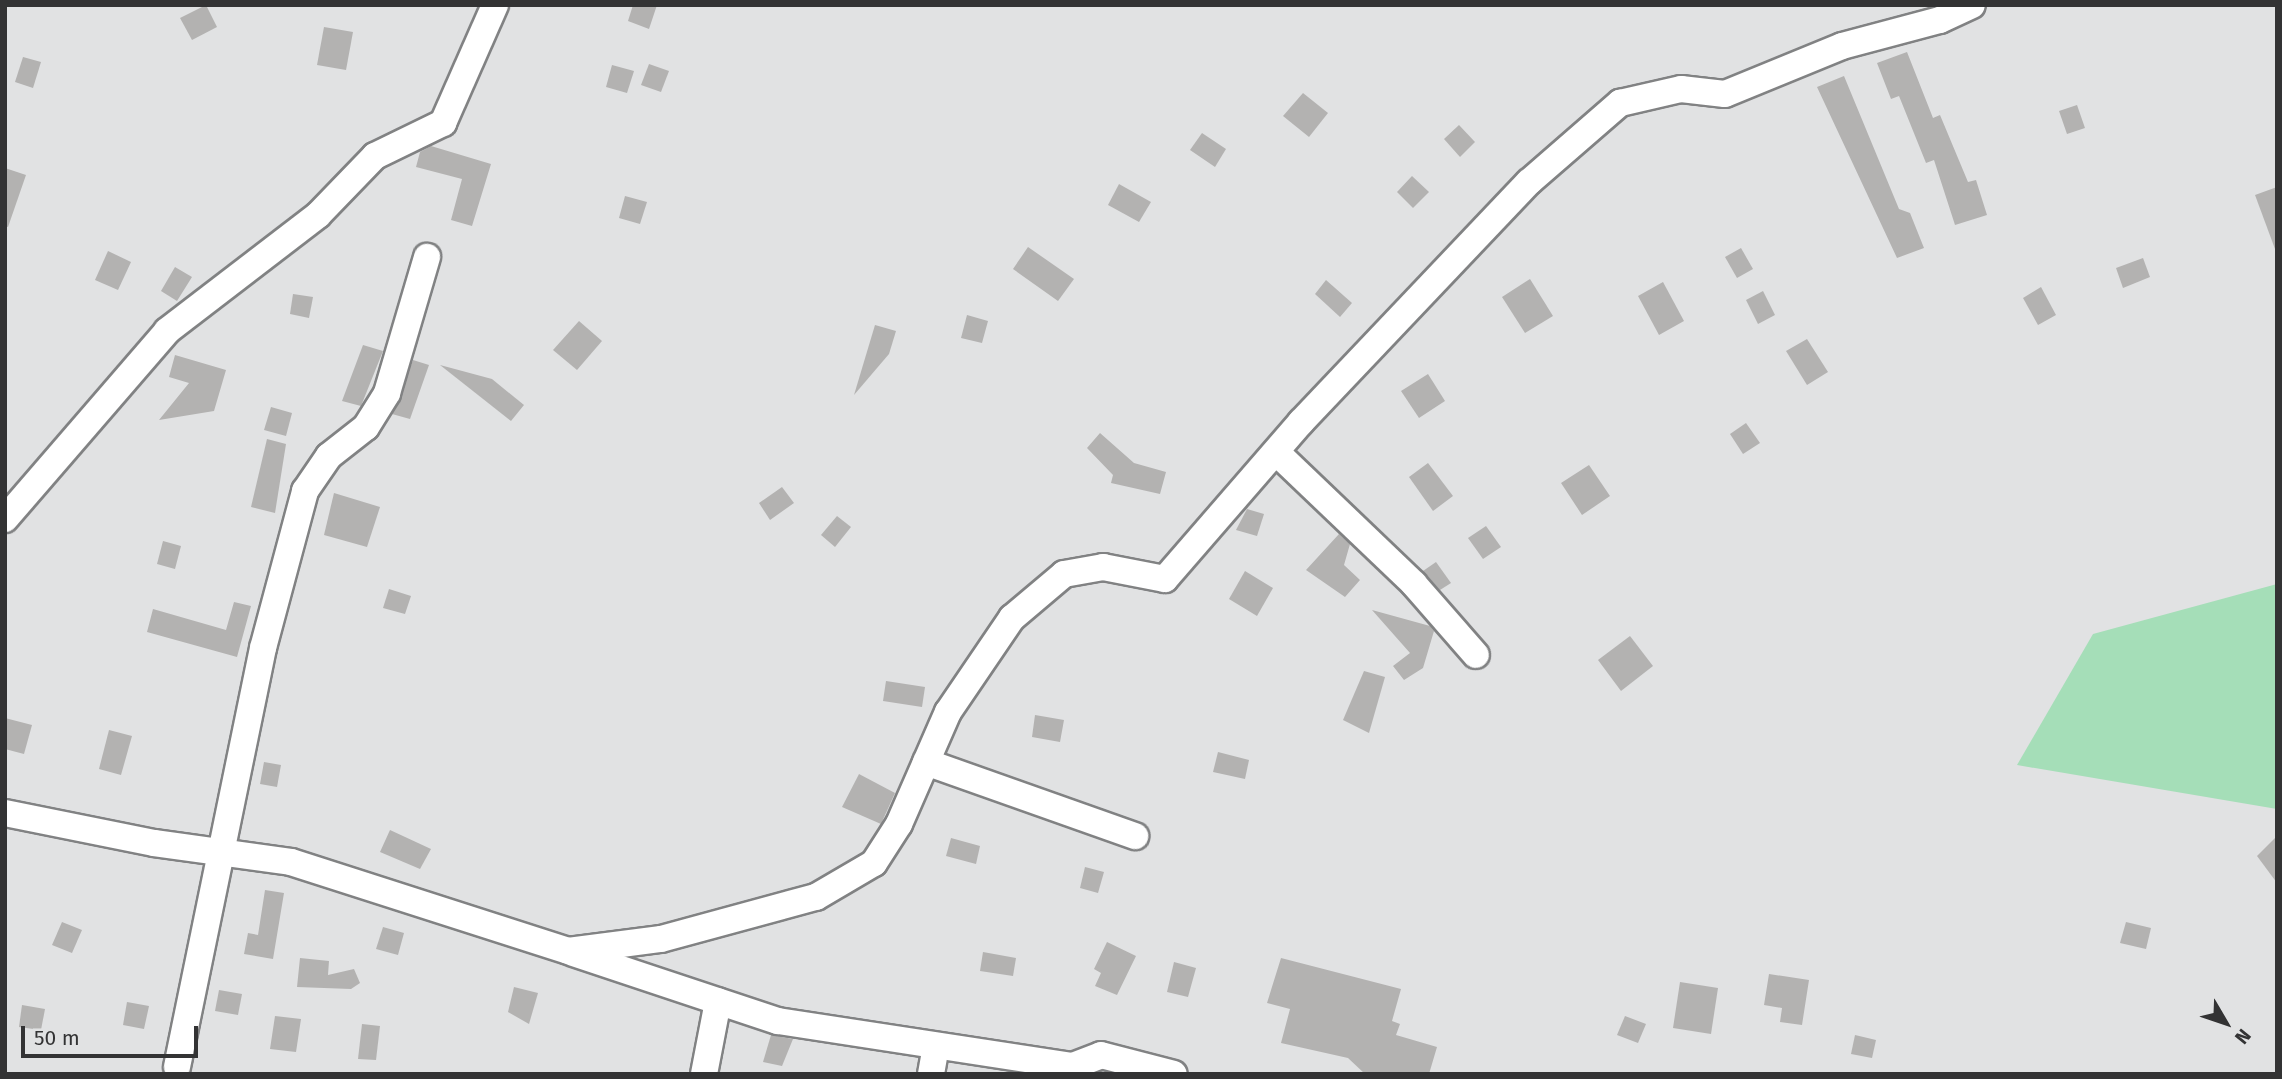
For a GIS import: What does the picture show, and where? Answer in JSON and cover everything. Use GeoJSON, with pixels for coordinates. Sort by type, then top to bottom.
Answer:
{"type":"FeatureCollection","features":[{"type":"Feature","properties":{"kind":"street"},"geometry":{"type":"LineString","coordinates":[[5,519],[167,331],[318,215],[375,156],[443,123],[495,5]]}},
{"type":"Feature","properties":{"kind":"street"},"geometry":{"type":"LineString","coordinates":[[568,951],[661,939],[816,897],[874,863],[899,824],[948,712],[1012,618],[1064,574],[1102,567],[1165,579],[1276,452],[1529,182],[1620,103],[1681,89],[1725,94],[1842,46],[1940,20],[1972,5]]}},
{"type":"Feature","properties":{"kind":"street"},"geometry":{"type":"LineString","coordinates":[[177,1067],[263,648],[306,491],[329,456],[366,427],[387,393],[427,257]]}},
{"type":"Feature","properties":{"kind":"street"},"geometry":{"type":"LineString","coordinates":[[1276,452],[1414,584],[1476,654]]}},
{"type":"Feature","properties":{"kind":"street"},"geometry":{"type":"LineString","coordinates":[[926,762],[1135,836]]}},
{"type":"Feature","properties":{"kind":"street"},"geometry":{"type":"LineString","coordinates":[[5,813],[291,862],[778,1021],[1073,1066],[1101,1055],[1174,1074]]}},
{"type":"Feature","properties":{"kind":"street"},"geometry":{"type":"LineString","coordinates":[[704,1074],[718,1001]]}},
{"type":"Feature","properties":{"kind":"street"},"geometry":{"type":"LineString","coordinates":[[931,1074],[936,1047]]}},
{"type":"Feature","properties":{"kind":"green space"},"geometry":{"type":"Polygon","coordinates":[[[2277,584],[2277,809],[2017,765],[2093,634],[2277,584]]]}},
{"type":"Feature","properties":{"kind":"building"},"geometry":{"type":"Polygon","coordinates":[[[206,5],[217,27],[192,40],[180,18],[206,5]]]}},
{"type":"Feature","properties":{"kind":"building"},"geometry":{"type":"Polygon","coordinates":[[[633,5],[657,5],[649,29],[628,21],[633,5]]]}},
{"type":"Feature","properties":{"kind":"building"},"geometry":{"type":"Polygon","coordinates":[[[324,27],[353,32],[346,70],[317,65],[324,27]]]}},
{"type":"Feature","properties":{"kind":"building"},"geometry":{"type":"Polygon","coordinates":[[[1907,52],[1933,118],[1940,115],[1968,182],[1976,180],[1987,215],[1955,225],[1934,160],[1926,163],[1899,96],[1891,99],[1877,63],[1907,52]]]}},
{"type":"Feature","properties":{"kind":"building"},"geometry":{"type":"Polygon","coordinates":[[[23,57],[41,62],[33,88],[15,82],[23,57]]]}},
{"type":"Feature","properties":{"kind":"building"},"geometry":{"type":"Polygon","coordinates":[[[649,64],[669,71],[661,92],[641,85],[649,64]]]}},
{"type":"Feature","properties":{"kind":"building"},"geometry":{"type":"Polygon","coordinates":[[[612,65],[634,71],[627,93],[606,87],[612,65]]]}},
{"type":"Feature","properties":{"kind":"building"},"geometry":{"type":"Polygon","coordinates":[[[1844,76],[1899,209],[1910,213],[1924,248],[1897,258],[1817,87],[1844,76]]]}},
{"type":"Feature","properties":{"kind":"building"},"geometry":{"type":"Polygon","coordinates":[[[1303,93],[1328,113],[1309,137],[1283,116],[1303,93]]]}},
{"type":"Feature","properties":{"kind":"building"},"geometry":{"type":"Polygon","coordinates":[[[2077,105],[2085,128],[2067,134],[2059,111],[2077,105]]]}},
{"type":"Feature","properties":{"kind":"building"},"geometry":{"type":"Polygon","coordinates":[[[1459,125],[1475,142],[1460,157],[1444,139],[1459,125]]]}},
{"type":"Feature","properties":{"kind":"building"},"geometry":{"type":"Polygon","coordinates":[[[1202,133],[1226,149],[1215,167],[1190,150],[1202,133]]]}},
{"type":"Feature","properties":{"kind":"building"},"geometry":{"type":"Polygon","coordinates":[[[431,146],[491,164],[472,226],[451,220],[462,179],[416,167],[420,152],[431,146]]]}},
{"type":"Feature","properties":{"kind":"building"},"geometry":{"type":"Polygon","coordinates":[[[5,168],[26,175],[8,227],[5,226],[5,168]]]}},
{"type":"Feature","properties":{"kind":"building"},"geometry":{"type":"Polygon","coordinates":[[[1412,176],[1429,192],[1413,208],[1397,192],[1412,176]]]}},
{"type":"Feature","properties":{"kind":"building"},"geometry":{"type":"Polygon","coordinates":[[[1119,184],[1151,202],[1139,222],[1108,205],[1119,184]]]}},
{"type":"Feature","properties":{"kind":"building"},"geometry":{"type":"Polygon","coordinates":[[[2277,187],[2277,249],[2275,249],[2255,195],[2277,187]]]}},
{"type":"Feature","properties":{"kind":"building"},"geometry":{"type":"Polygon","coordinates":[[[625,196],[647,202],[640,224],[619,218],[625,196]]]}},
{"type":"Feature","properties":{"kind":"building"},"geometry":{"type":"Polygon","coordinates":[[[1028,247],[1074,279],[1058,301],[1013,269],[1028,247]]]}},
{"type":"Feature","properties":{"kind":"building"},"geometry":{"type":"Polygon","coordinates":[[[1741,248],[1753,269],[1737,278],[1725,257],[1741,248]]]}},
{"type":"Feature","properties":{"kind":"building"},"geometry":{"type":"Polygon","coordinates":[[[108,251],[131,262],[118,290],[95,280],[108,251]]]}},
{"type":"Feature","properties":{"kind":"building"},"geometry":{"type":"Polygon","coordinates":[[[2143,258],[2150,277],[2123,288],[2116,268],[2143,258]]]}},
{"type":"Feature","properties":{"kind":"building"},"geometry":{"type":"Polygon","coordinates":[[[175,267],[192,277],[177,301],[161,291],[175,267]]]}},
{"type":"Feature","properties":{"kind":"building"},"geometry":{"type":"Polygon","coordinates":[[[1530,279],[1553,316],[1525,333],[1502,297],[1530,279]]]}},
{"type":"Feature","properties":{"kind":"building"},"geometry":{"type":"Polygon","coordinates":[[[1326,280],[1352,303],[1340,317],[1315,294],[1326,280]]]}},
{"type":"Feature","properties":{"kind":"building"},"geometry":{"type":"Polygon","coordinates":[[[1663,282],[1684,321],[1659,335],[1638,296],[1663,282]]]}},
{"type":"Feature","properties":{"kind":"building"},"geometry":{"type":"Polygon","coordinates":[[[2041,287],[2056,315],[2038,325],[2023,298],[2041,287]]]}},
{"type":"Feature","properties":{"kind":"building"},"geometry":{"type":"Polygon","coordinates":[[[1763,291],[1775,315],[1758,324],[1746,300],[1763,291]]]}},
{"type":"Feature","properties":{"kind":"building"},"geometry":{"type":"Polygon","coordinates":[[[293,294],[313,297],[309,318],[290,314],[293,294]]]}},
{"type":"Feature","properties":{"kind":"building"},"geometry":{"type":"Polygon","coordinates":[[[967,315],[988,321],[982,343],[961,338],[967,315]]]}},
{"type":"Feature","properties":{"kind":"building"},"geometry":{"type":"Polygon","coordinates":[[[579,321],[602,341],[577,370],[553,350],[579,321]]]}},
{"type":"Feature","properties":{"kind":"building"},"geometry":{"type":"Polygon","coordinates":[[[875,325],[896,331],[889,354],[854,395],[875,325]]]}},
{"type":"Feature","properties":{"kind":"building"},"geometry":{"type":"Polygon","coordinates":[[[1807,339],[1828,372],[1807,385],[1786,351],[1807,339]]]}},
{"type":"Feature","properties":{"kind":"building"},"geometry":{"type":"Polygon","coordinates":[[[363,345],[383,351],[361,406],[342,401],[363,345]]]}},
{"type":"Feature","properties":{"kind":"building"},"geometry":{"type":"Polygon","coordinates":[[[175,355],[226,370],[214,411],[159,420],[189,383],[169,377],[175,355]]]}},
{"type":"Feature","properties":{"kind":"building"},"geometry":{"type":"Polygon","coordinates":[[[413,360],[429,365],[410,419],[392,414],[413,360]]]}},
{"type":"Feature","properties":{"kind":"building"},"geometry":{"type":"Polygon","coordinates":[[[440,365],[492,379],[524,405],[511,421],[440,365]]]}},
{"type":"Feature","properties":{"kind":"building"},"geometry":{"type":"Polygon","coordinates":[[[1428,374],[1445,401],[1419,418],[1401,391],[1428,374]]]}},
{"type":"Feature","properties":{"kind":"building"},"geometry":{"type":"Polygon","coordinates":[[[271,407],[292,413],[286,436],[264,430],[271,407]]]}},
{"type":"Feature","properties":{"kind":"building"},"geometry":{"type":"Polygon","coordinates":[[[1746,423],[1760,443],[1743,454],[1730,434],[1746,423]]]}},
{"type":"Feature","properties":{"kind":"building"},"geometry":{"type":"Polygon","coordinates":[[[1100,433],[1134,463],[1166,472],[1160,494],[1111,483],[1113,475],[1087,448],[1100,433]]]}},
{"type":"Feature","properties":{"kind":"building"},"geometry":{"type":"Polygon","coordinates":[[[267,439],[286,444],[275,513],[251,507],[267,439]]]}},
{"type":"Feature","properties":{"kind":"building"},"geometry":{"type":"Polygon","coordinates":[[[1428,463],[1453,496],[1433,511],[1409,477],[1428,463]]]}},
{"type":"Feature","properties":{"kind":"building"},"geometry":{"type":"Polygon","coordinates":[[[1589,465],[1610,496],[1582,515],[1561,483],[1589,465]]]}},
{"type":"Feature","properties":{"kind":"building"},"geometry":{"type":"Polygon","coordinates":[[[782,487],[794,503],[770,520],[759,503],[782,487]]]}},
{"type":"Feature","properties":{"kind":"building"},"geometry":{"type":"Polygon","coordinates":[[[334,493],[380,507],[367,547],[324,535],[334,493]]]}},
{"type":"Feature","properties":{"kind":"building"},"geometry":{"type":"Polygon","coordinates":[[[1247,509],[1264,514],[1257,536],[1236,530],[1247,509]]]}},
{"type":"Feature","properties":{"kind":"building"},"geometry":{"type":"Polygon","coordinates":[[[837,516],[851,527],[835,547],[821,535],[837,516]]]}},
{"type":"Feature","properties":{"kind":"building"},"geometry":{"type":"Polygon","coordinates":[[[1486,526],[1501,547],[1483,559],[1468,538],[1486,526]]]}},
{"type":"Feature","properties":{"kind":"building"},"geometry":{"type":"Polygon","coordinates":[[[1339,534],[1350,544],[1344,565],[1360,580],[1345,597],[1306,570],[1339,534]]]}},
{"type":"Feature","properties":{"kind":"building"},"geometry":{"type":"Polygon","coordinates":[[[163,541],[181,546],[175,569],[157,564],[163,541]]]}},
{"type":"Feature","properties":{"kind":"building"},"geometry":{"type":"Polygon","coordinates":[[[1436,562],[1451,583],[1440,590],[1423,571],[1436,562]]]}},
{"type":"Feature","properties":{"kind":"building"},"geometry":{"type":"Polygon","coordinates":[[[1245,571],[1273,588],[1257,616],[1229,599],[1245,571]]]}},
{"type":"Feature","properties":{"kind":"building"},"geometry":{"type":"Polygon","coordinates":[[[389,589],[411,596],[405,614],[383,608],[389,589]]]}},
{"type":"Feature","properties":{"kind":"building"},"geometry":{"type":"Polygon","coordinates":[[[234,602],[251,606],[237,657],[147,632],[153,609],[226,630],[234,602]]]}},
{"type":"Feature","properties":{"kind":"building"},"geometry":{"type":"Polygon","coordinates":[[[1372,610],[1430,626],[1434,631],[1423,668],[1404,680],[1393,666],[1410,653],[1372,610]]]}},
{"type":"Feature","properties":{"kind":"building"},"geometry":{"type":"Polygon","coordinates":[[[1630,636],[1653,666],[1621,691],[1598,660],[1630,636]]]}},
{"type":"Feature","properties":{"kind":"building"},"geometry":{"type":"Polygon","coordinates":[[[1364,671],[1385,677],[1369,733],[1343,720],[1364,671]]]}},
{"type":"Feature","properties":{"kind":"building"},"geometry":{"type":"Polygon","coordinates":[[[886,681],[925,687],[922,707],[883,701],[886,681]]]}},
{"type":"Feature","properties":{"kind":"building"},"geometry":{"type":"Polygon","coordinates":[[[1035,715],[1064,720],[1060,742],[1032,737],[1035,715]]]}},
{"type":"Feature","properties":{"kind":"building"},"geometry":{"type":"Polygon","coordinates":[[[5,718],[32,725],[24,754],[5,749],[5,718]]]}},
{"type":"Feature","properties":{"kind":"building"},"geometry":{"type":"Polygon","coordinates":[[[109,730],[132,736],[121,775],[99,769],[109,730]]]}},
{"type":"Feature","properties":{"kind":"building"},"geometry":{"type":"Polygon","coordinates":[[[1218,752],[1249,760],[1245,779],[1213,772],[1218,752]]]}},
{"type":"Feature","properties":{"kind":"building"},"geometry":{"type":"Polygon","coordinates":[[[264,762],[281,765],[277,787],[260,784],[264,762]]]}},
{"type":"Feature","properties":{"kind":"building"},"geometry":{"type":"Polygon","coordinates":[[[859,774],[895,793],[881,824],[842,807],[859,774]]]}},
{"type":"Feature","properties":{"kind":"building"},"geometry":{"type":"Polygon","coordinates":[[[390,830],[431,849],[420,869],[380,852],[390,830]]]}},
{"type":"Feature","properties":{"kind":"building"},"geometry":{"type":"Polygon","coordinates":[[[2277,836],[2277,883],[2257,856],[2277,836]]]}},
{"type":"Feature","properties":{"kind":"building"},"geometry":{"type":"Polygon","coordinates":[[[951,838],[980,846],[976,864],[946,856],[951,838]]]}},
{"type":"Feature","properties":{"kind":"building"},"geometry":{"type":"Polygon","coordinates":[[[1085,867],[1104,872],[1098,893],[1080,888],[1085,867]]]}},
{"type":"Feature","properties":{"kind":"building"},"geometry":{"type":"Polygon","coordinates":[[[265,890],[284,893],[273,959],[244,954],[248,933],[258,935],[265,890]]]}},
{"type":"Feature","properties":{"kind":"building"},"geometry":{"type":"Polygon","coordinates":[[[62,922],[82,930],[72,953],[52,945],[62,922]]]}},
{"type":"Feature","properties":{"kind":"building"},"geometry":{"type":"Polygon","coordinates":[[[2126,922],[2151,928],[2146,949],[2120,943],[2126,922]]]}},
{"type":"Feature","properties":{"kind":"building"},"geometry":{"type":"Polygon","coordinates":[[[383,927],[404,933],[398,955],[376,949],[383,927]]]}},
{"type":"Feature","properties":{"kind":"building"},"geometry":{"type":"Polygon","coordinates":[[[1107,942],[1136,956],[1117,995],[1095,986],[1101,973],[1094,969],[1107,942]]]}},
{"type":"Feature","properties":{"kind":"building"},"geometry":{"type":"Polygon","coordinates":[[[983,952],[1016,958],[1013,976],[980,971],[983,952]]]}},
{"type":"Feature","properties":{"kind":"building"},"geometry":{"type":"Polygon","coordinates":[[[300,958],[329,961],[328,975],[354,969],[360,983],[351,989],[297,987],[300,958]]]}},
{"type":"Feature","properties":{"kind":"building"},"geometry":{"type":"Polygon","coordinates":[[[1281,958],[1401,989],[1392,1021],[1400,1024],[1396,1035],[1437,1047],[1429,1074],[1365,1074],[1348,1058],[1281,1043],[1290,1009],[1267,1003],[1281,958]]]}},
{"type":"Feature","properties":{"kind":"building"},"geometry":{"type":"Polygon","coordinates":[[[1174,962],[1196,968],[1188,997],[1167,992],[1174,962]]]}},
{"type":"Feature","properties":{"kind":"building"},"geometry":{"type":"Polygon","coordinates":[[[1769,974],[1809,980],[1802,1025],[1780,1022],[1782,1008],[1764,1005],[1769,974]]]}},
{"type":"Feature","properties":{"kind":"building"},"geometry":{"type":"Polygon","coordinates":[[[1680,982],[1718,988],[1711,1034],[1673,1028],[1680,982]]]}},
{"type":"Feature","properties":{"kind":"building"},"geometry":{"type":"Polygon","coordinates":[[[514,987],[538,993],[529,1024],[508,1012],[514,987]]]}},
{"type":"Feature","properties":{"kind":"building"},"geometry":{"type":"Polygon","coordinates":[[[219,990],[242,994],[238,1015],[215,1011],[219,990]]]}},
{"type":"Feature","properties":{"kind":"building"},"geometry":{"type":"Polygon","coordinates":[[[127,1002],[149,1006],[144,1029],[123,1025],[127,1002]]]}},
{"type":"Feature","properties":{"kind":"building"},"geometry":{"type":"Polygon","coordinates":[[[22,1005],[45,1009],[41,1030],[19,1027],[22,1005]]]}},
{"type":"Feature","properties":{"kind":"building"},"geometry":{"type":"Polygon","coordinates":[[[275,1016],[301,1019],[296,1052],[270,1049],[275,1016]]]}},
{"type":"Feature","properties":{"kind":"building"},"geometry":{"type":"Polygon","coordinates":[[[1625,1016],[1646,1024],[1638,1043],[1617,1035],[1625,1016]]]}},
{"type":"Feature","properties":{"kind":"building"},"geometry":{"type":"Polygon","coordinates":[[[362,1024],[380,1026],[376,1060],[358,1059],[362,1024]]]}},
{"type":"Feature","properties":{"kind":"building"},"geometry":{"type":"Polygon","coordinates":[[[771,1035],[793,1039],[782,1066],[763,1062],[771,1035]]]}},
{"type":"Feature","properties":{"kind":"building"},"geometry":{"type":"Polygon","coordinates":[[[1855,1035],[1876,1040],[1872,1058],[1851,1054],[1855,1035]]]}}]}
